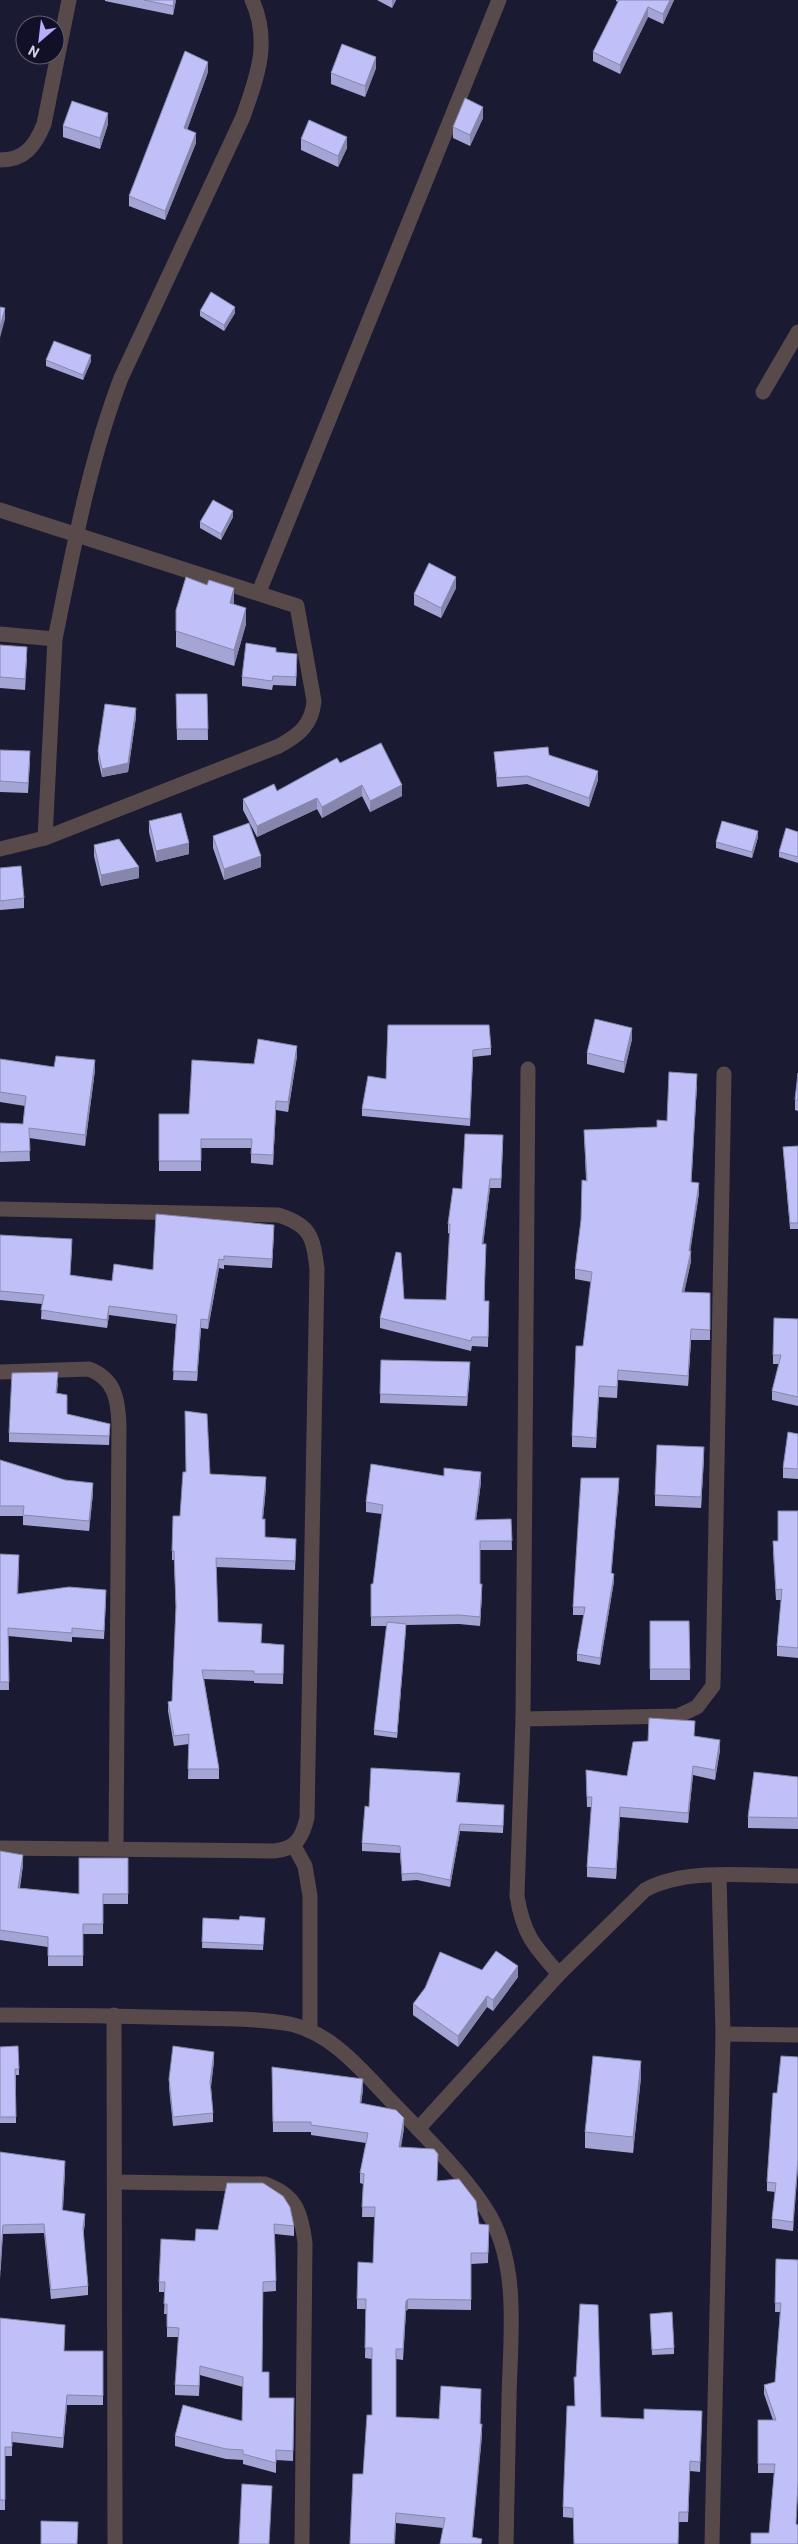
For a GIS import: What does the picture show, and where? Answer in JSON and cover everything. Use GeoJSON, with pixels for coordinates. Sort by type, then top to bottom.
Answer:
{"type":"FeatureCollection","features":[{"type":"Feature","properties":{"kind":"street"},"geometry":{"type":"LineString","coordinates":[[0,160],[12,160],[28,152],[36,142],[44,124],[69,0]]}},
{"type":"Feature","properties":{"kind":"street"},"geometry":{"type":"LineString","coordinates":[[45,838],[55,639],[76,534],[110,408],[121,378],[243,118],[255,81],[263,33],[252,0]]}},
{"type":"Feature","properties":{"kind":"street"},"geometry":{"type":"LineString","coordinates":[[259,592],[499,0]]}},
{"type":"Feature","properties":{"kind":"street"},"geometry":{"type":"LineString","coordinates":[[763,392],[798,332]]}},
{"type":"Feature","properties":{"kind":"street"},"geometry":{"type":"LineString","coordinates":[[0,510],[259,592],[297,606],[314,701],[309,722],[303,729],[279,746],[45,838],[0,849]]}},
{"type":"Feature","properties":{"kind":"street"},"geometry":{"type":"LineString","coordinates":[[0,634],[55,639]]}},
{"type":"Feature","properties":{"kind":"street"},"geometry":{"type":"LineString","coordinates":[[528,1070],[523,1719],[516,1896],[520,1914],[531,1942],[559,1974]]}},
{"type":"Feature","properties":{"kind":"street"},"geometry":{"type":"LineString","coordinates":[[523,1719],[678,1716],[697,1707],[713,1686],[724,1074]]}},
{"type":"Feature","properties":{"kind":"street"},"geometry":{"type":"LineString","coordinates":[[0,1209],[278,1215],[291,1219],[306,1230],[313,1240],[317,1269],[307,1818],[300,1840],[294,1846],[274,1851],[0,1848]]}},
{"type":"Feature","properties":{"kind":"street"},"geometry":{"type":"LineString","coordinates":[[0,1372],[89,1369],[99,1373],[110,1382],[116,1393],[119,1425],[116,1849]]}},
{"type":"Feature","properties":{"kind":"street"},"geometry":{"type":"LineString","coordinates":[[294,1846],[305,1866],[310,1896],[310,2031]]}},
{"type":"Feature","properties":{"kind":"street"},"geometry":{"type":"LineString","coordinates":[[712,2544],[723,2034],[720,1875]]}},
{"type":"Feature","properties":{"kind":"street"},"geometry":{"type":"LineString","coordinates":[[418,2129],[559,1974],[646,1890],[658,1882],[680,1878],[720,1875],[798,1876]]}},
{"type":"Feature","properties":{"kind":"street"},"geometry":{"type":"LineString","coordinates":[[0,2015],[114,2015],[291,2024],[310,2031],[332,2044],[354,2063],[418,2129],[478,2198],[490,2217],[501,2242],[511,2296],[506,2544]]}},
{"type":"Feature","properties":{"kind":"street"},"geometry":{"type":"LineString","coordinates":[[114,2015],[115,2544]]}},
{"type":"Feature","properties":{"kind":"street"},"geometry":{"type":"LineString","coordinates":[[723,2034],[798,2035]]}},
{"type":"Feature","properties":{"kind":"street"},"geometry":{"type":"LineString","coordinates":[[115,2182],[265,2184],[286,2194],[300,2214],[305,2243],[302,2544]]}},
{"type":"Feature","properties":{"kind":"building"},"geometry":{"type":"Polygon","coordinates":[[[144,0],[174,0],[173,6],[144,0]]]}},
{"type":"Feature","properties":{"kind":"building"},"geometry":{"type":"Polygon","coordinates":[[[619,0],[670,0],[663,14],[648,7],[620,65],[593,52],[619,0]]]}},
{"type":"Feature","properties":{"kind":"building"},"geometry":{"type":"Polygon","coordinates":[[[342,44],[376,57],[365,86],[331,73],[342,44]]]}},
{"type":"Feature","properties":{"kind":"building"},"geometry":{"type":"Polygon","coordinates":[[[185,51],[208,62],[184,128],[196,133],[165,211],[129,196],[185,51]]]}},
{"type":"Feature","properties":{"kind":"building"},"geometry":{"type":"Polygon","coordinates":[[[465,98],[483,107],[470,135],[453,127],[465,98]]]}},
{"type":"Feature","properties":{"kind":"building"},"geometry":{"type":"Polygon","coordinates":[[[72,101],[108,113],[100,138],[63,126],[72,101]]]}},
{"type":"Feature","properties":{"kind":"building"},"geometry":{"type":"Polygon","coordinates":[[[309,120],[347,137],[338,156],[301,139],[309,120]]]}},
{"type":"Feature","properties":{"kind":"building"},"geometry":{"type":"Polygon","coordinates":[[[211,292],[235,307],[224,325],[200,311],[211,292]]]}},
{"type":"Feature","properties":{"kind":"building"},"geometry":{"type":"Polygon","coordinates":[[[0,307],[5,308],[0,327],[0,307]]]}},
{"type":"Feature","properties":{"kind":"building"},"geometry":{"type":"Polygon","coordinates":[[[54,341],[91,355],[83,375],[46,360],[54,341]]]}},
{"type":"Feature","properties":{"kind":"building"},"geometry":{"type":"Polygon","coordinates":[[[213,500],[233,511],[221,534],[200,522],[213,500]]]}},
{"type":"Feature","properties":{"kind":"building"},"geometry":{"type":"Polygon","coordinates":[[[429,563],[456,577],[441,608],[414,594],[429,563]]]}},
{"type":"Feature","properties":{"kind":"building"},"geometry":{"type":"Polygon","coordinates":[[[186,577],[207,585],[209,580],[234,588],[230,603],[246,608],[234,650],[176,631],[176,610],[186,577]]]}},
{"type":"Feature","properties":{"kind":"building"},"geometry":{"type":"Polygon","coordinates":[[[246,643],[276,648],[276,652],[297,654],[296,677],[273,676],[272,681],[242,677],[246,643]]]}},
{"type":"Feature","properties":{"kind":"building"},"geometry":{"type":"Polygon","coordinates":[[[0,645],[27,647],[25,679],[0,677],[0,645]]]}},
{"type":"Feature","properties":{"kind":"building"},"geometry":{"type":"Polygon","coordinates":[[[176,694],[207,694],[208,729],[177,729],[176,694]]]}},
{"type":"Feature","properties":{"kind":"building"},"geometry":{"type":"Polygon","coordinates":[[[105,704],[136,708],[128,763],[102,769],[98,751],[105,704]]]}},
{"type":"Feature","properties":{"kind":"building"},"geometry":{"type":"Polygon","coordinates":[[[381,743],[402,785],[370,801],[362,785],[322,807],[317,798],[257,826],[243,799],[274,784],[277,791],[337,758],[340,763],[381,743]]]}},
{"type":"Feature","properties":{"kind":"building"},"geometry":{"type":"Polygon","coordinates":[[[548,747],[549,755],[598,771],[589,798],[527,776],[497,778],[494,752],[548,747]]]}},
{"type":"Feature","properties":{"kind":"building"},"geometry":{"type":"Polygon","coordinates":[[[0,750],[30,751],[28,783],[0,781],[0,750]]]}},
{"type":"Feature","properties":{"kind":"building"},"geometry":{"type":"Polygon","coordinates":[[[181,813],[189,843],[156,851],[149,821],[181,813]]]}},
{"type":"Feature","properties":{"kind":"building"},"geometry":{"type":"Polygon","coordinates":[[[722,821],[758,831],[752,852],[716,842],[722,821]]]}},
{"type":"Feature","properties":{"kind":"building"},"geometry":{"type":"Polygon","coordinates":[[[249,823],[261,856],[224,869],[213,836],[249,823]]]}},
{"type":"Feature","properties":{"kind":"building"},"geometry":{"type":"Polygon","coordinates":[[[786,828],[798,832],[798,857],[779,852],[786,828]]]}},
{"type":"Feature","properties":{"kind":"building"},"geometry":{"type":"Polygon","coordinates":[[[119,839],[139,867],[101,875],[94,845],[119,839]]]}},
{"type":"Feature","properties":{"kind":"building"},"geometry":{"type":"Polygon","coordinates":[[[21,866],[24,898],[0,901],[0,868],[21,866]]]}},
{"type":"Feature","properties":{"kind":"building"},"geometry":{"type":"Polygon","coordinates":[[[595,1019],[632,1028],[624,1062],[587,1053],[595,1019]]]}},
{"type":"Feature","properties":{"kind":"building"},"geometry":{"type":"Polygon","coordinates":[[[388,1025],[489,1025],[491,1048],[473,1050],[470,1119],[362,1109],[368,1076],[386,1079],[388,1025]]]}},
{"type":"Feature","properties":{"kind":"building"},"geometry":{"type":"Polygon","coordinates":[[[258,1039],[297,1046],[288,1102],[276,1101],[273,1155],[251,1154],[252,1139],[201,1139],[201,1161],[159,1161],[159,1114],[189,1114],[192,1060],[254,1064],[258,1039]]]}},
{"type":"Feature","properties":{"kind":"building"},"geometry":{"type":"Polygon","coordinates":[[[56,1056],[95,1060],[85,1135],[29,1128],[30,1151],[0,1152],[0,1123],[23,1124],[26,1096],[0,1092],[0,1059],[54,1067],[56,1056]]]}},
{"type":"Feature","properties":{"kind":"building"},"geometry":{"type":"Polygon","coordinates":[[[669,1072],[697,1074],[691,1182],[699,1183],[689,1251],[691,1251],[682,1292],[710,1293],[710,1330],[691,1329],[688,1376],[618,1370],[617,1387],[599,1386],[596,1438],[572,1436],[576,1346],[583,1346],[592,1272],[575,1269],[581,1220],[582,1180],[587,1181],[584,1130],[657,1127],[657,1120],[667,1121],[669,1072]]]}},
{"type":"Feature","properties":{"kind":"building"},"geometry":{"type":"Polygon","coordinates":[[[798,1073],[798,1100],[795,1100],[798,1073]]]}},
{"type":"Feature","properties":{"kind":"building"},"geometry":{"type":"Polygon","coordinates":[[[465,1134],[503,1135],[501,1179],[490,1179],[482,1244],[486,1244],[484,1301],[489,1301],[488,1337],[472,1337],[471,1341],[380,1318],[396,1252],[401,1253],[404,1299],[446,1300],[450,1224],[448,1224],[453,1188],[462,1189],[465,1134]]]}},
{"type":"Feature","properties":{"kind":"building"},"geometry":{"type":"Polygon","coordinates":[[[798,1146],[798,1223],[790,1223],[783,1147],[798,1146]]]}},
{"type":"Feature","properties":{"kind":"building"},"geometry":{"type":"Polygon","coordinates":[[[156,1214],[274,1225],[272,1259],[224,1256],[224,1260],[219,1259],[208,1320],[201,1319],[197,1372],[173,1371],[177,1315],[109,1306],[107,1320],[41,1310],[44,1295],[0,1291],[0,1235],[72,1239],[70,1275],[112,1281],[114,1264],[153,1270],[156,1214]]]}},
{"type":"Feature","properties":{"kind":"building"},"geometry":{"type":"Polygon","coordinates":[[[774,1318],[798,1319],[798,1397],[772,1391],[781,1355],[773,1355],[774,1318]]]}},
{"type":"Feature","properties":{"kind":"building"},"geometry":{"type":"Polygon","coordinates":[[[381,1360],[470,1362],[467,1397],[380,1394],[381,1360]]]}},
{"type":"Feature","properties":{"kind":"building"},"geometry":{"type":"Polygon","coordinates":[[[58,1372],[56,1393],[67,1395],[67,1414],[110,1424],[109,1436],[9,1433],[12,1373],[58,1372]]]}},
{"type":"Feature","properties":{"kind":"building"},"geometry":{"type":"Polygon","coordinates":[[[185,1411],[207,1414],[210,1474],[266,1477],[262,1519],[265,1519],[265,1537],[296,1539],[295,1561],[216,1558],[218,1622],[262,1624],[261,1643],[284,1645],[283,1674],[254,1674],[254,1671],[202,1670],[219,1769],[188,1769],[189,1734],[174,1736],[168,1702],[172,1701],[176,1606],[174,1551],[172,1551],[173,1516],[180,1516],[183,1472],[186,1472],[185,1411]]]}},
{"type":"Feature","properties":{"kind":"building"},"geometry":{"type":"Polygon","coordinates":[[[788,1432],[798,1434],[798,1469],[783,1468],[788,1432]]]}},
{"type":"Feature","properties":{"kind":"building"},"geometry":{"type":"Polygon","coordinates":[[[657,1445],[704,1447],[701,1497],[655,1495],[657,1445]]]}},
{"type":"Feature","properties":{"kind":"building"},"geometry":{"type":"Polygon","coordinates":[[[0,1460],[65,1480],[93,1483],[89,1521],[23,1515],[24,1506],[0,1506],[0,1460]]]}},
{"type":"Feature","properties":{"kind":"building"},"geometry":{"type":"Polygon","coordinates":[[[371,1464],[444,1476],[444,1468],[481,1472],[475,1520],[511,1519],[512,1541],[480,1541],[480,1584],[482,1584],[480,1617],[459,1615],[371,1617],[371,1584],[373,1584],[383,1505],[366,1502],[371,1464]]]}},
{"type":"Feature","properties":{"kind":"building"},"geometry":{"type":"Polygon","coordinates":[[[581,1478],[619,1478],[611,1573],[614,1574],[600,1658],[577,1654],[585,1607],[573,1607],[581,1478]]]}},
{"type":"Feature","properties":{"kind":"building"},"geometry":{"type":"Polygon","coordinates":[[[778,1511],[798,1511],[798,1648],[777,1646],[782,1589],[776,1590],[773,1541],[778,1541],[778,1511]]]}},
{"type":"Feature","properties":{"kind":"building"},"geometry":{"type":"Polygon","coordinates":[[[0,1554],[19,1555],[17,1594],[69,1587],[106,1590],[104,1631],[72,1628],[72,1633],[8,1628],[9,1682],[0,1682],[0,1554]]]}},
{"type":"Feature","properties":{"kind":"building"},"geometry":{"type":"Polygon","coordinates":[[[650,1621],[689,1621],[690,1669],[650,1669],[650,1621]]]}},
{"type":"Feature","properties":{"kind":"building"},"geometry":{"type":"Polygon","coordinates":[[[387,1622],[406,1624],[397,1733],[374,1730],[387,1622]]]}},
{"type":"Feature","properties":{"kind":"building"},"geometry":{"type":"Polygon","coordinates":[[[649,1718],[695,1721],[694,1736],[720,1740],[715,1770],[693,1766],[688,1813],[620,1807],[616,1869],[587,1867],[592,1797],[587,1797],[586,1770],[627,1776],[633,1742],[648,1741],[649,1718]]]}},
{"type":"Feature","properties":{"kind":"building"},"geometry":{"type":"Polygon","coordinates":[[[371,1768],[460,1773],[456,1802],[504,1805],[503,1826],[460,1824],[450,1880],[417,1873],[402,1874],[400,1846],[362,1843],[365,1806],[369,1807],[371,1768]]]}},
{"type":"Feature","properties":{"kind":"building"},"geometry":{"type":"Polygon","coordinates":[[[754,1772],[798,1777],[798,1818],[748,1817],[754,1772]]]}},
{"type":"Feature","properties":{"kind":"building"},"geometry":{"type":"Polygon","coordinates":[[[0,1851],[23,1855],[18,1888],[79,1894],[79,1858],[128,1858],[128,1894],[103,1894],[103,1924],[83,1924],[83,1956],[48,1956],[48,1937],[0,1930],[0,1851]]]}},
{"type":"Feature","properties":{"kind":"building"},"geometry":{"type":"Polygon","coordinates":[[[240,1916],[265,1918],[263,1945],[202,1942],[203,1918],[239,1920],[240,1916]]]}},
{"type":"Feature","properties":{"kind":"building"},"geometry":{"type":"Polygon","coordinates":[[[496,1951],[518,1966],[493,2000],[487,1996],[458,2036],[413,2004],[425,1988],[440,1952],[482,1970],[496,1951]]]}},
{"type":"Feature","properties":{"kind":"building"},"geometry":{"type":"Polygon","coordinates":[[[18,2046],[19,2069],[15,2069],[16,2117],[0,2117],[0,2047],[18,2046]]]}},
{"type":"Feature","properties":{"kind":"building"},"geometry":{"type":"Polygon","coordinates":[[[173,2046],[214,2052],[210,2082],[213,2113],[173,2117],[169,2079],[173,2046]]]}},
{"type":"Feature","properties":{"kind":"building"},"geometry":{"type":"Polygon","coordinates":[[[593,2056],[641,2061],[633,2137],[585,2132],[593,2056]]]}},
{"type":"Feature","properties":{"kind":"building"},"geometry":{"type":"Polygon","coordinates":[[[781,2056],[798,2057],[798,2160],[793,2222],[772,2219],[776,2183],[767,2182],[773,2093],[777,2093],[781,2056]]]}},
{"type":"Feature","properties":{"kind":"building"},"geometry":{"type":"Polygon","coordinates":[[[272,2067],[363,2079],[360,2103],[396,2110],[404,2118],[399,2147],[434,2149],[438,2154],[437,2181],[459,2179],[476,2201],[479,2224],[489,2225],[488,2253],[471,2253],[471,2300],[408,2299],[406,2301],[403,2349],[396,2349],[396,2417],[439,2419],[441,2386],[481,2389],[480,2424],[482,2424],[472,2537],[482,2539],[481,2544],[440,2544],[445,2518],[396,2513],[394,2544],[350,2544],[353,2474],[363,2474],[367,2415],[372,2415],[372,2348],[365,2348],[366,2299],[357,2299],[358,2262],[373,2263],[375,2207],[362,2207],[364,2174],[360,2173],[368,2133],[311,2125],[311,2122],[273,2122],[272,2067]]]}},
{"type":"Feature","properties":{"kind":"building"},"geometry":{"type":"Polygon","coordinates":[[[0,2152],[65,2161],[62,2210],[85,2214],[83,2228],[88,2286],[51,2290],[44,2224],[3,2225],[0,2270],[0,2152]]]}},
{"type":"Feature","properties":{"kind":"building"},"geometry":{"type":"Polygon","coordinates":[[[227,2183],[263,2183],[283,2196],[290,2207],[294,2226],[274,2224],[276,2281],[263,2282],[262,2372],[269,2372],[269,2398],[294,2398],[293,2451],[276,2450],[276,2463],[243,2454],[243,2450],[226,2449],[175,2436],[183,2405],[242,2421],[243,2377],[200,2366],[199,2386],[175,2385],[179,2328],[167,2327],[167,2304],[164,2304],[165,2282],[159,2282],[161,2239],[195,2241],[196,2229],[218,2230],[227,2183]]]}},
{"type":"Feature","properties":{"kind":"building"},"geometry":{"type":"Polygon","coordinates":[[[776,2259],[798,2260],[798,2482],[796,2524],[798,2525],[798,2544],[751,2544],[751,2533],[769,2533],[775,2464],[758,2464],[758,2420],[776,2420],[764,2385],[775,2382],[781,2303],[775,2303],[776,2259]]]}},
{"type":"Feature","properties":{"kind":"building"},"geometry":{"type":"Polygon","coordinates":[[[580,2304],[598,2305],[601,2417],[644,2419],[644,2409],[702,2411],[700,2462],[690,2461],[688,2512],[679,2512],[678,2544],[574,2544],[573,2508],[563,2507],[567,2406],[575,2406],[574,2377],[576,2377],[580,2304]]]}},
{"type":"Feature","properties":{"kind":"building"},"geometry":{"type":"Polygon","coordinates":[[[672,2312],[674,2348],[652,2350],[650,2314],[672,2312]]]}},
{"type":"Feature","properties":{"kind":"building"},"geometry":{"type":"Polygon","coordinates":[[[0,2318],[65,2325],[64,2351],[103,2351],[103,2396],[67,2395],[63,2438],[12,2432],[12,2447],[5,2447],[5,2500],[0,2500],[0,2318]]]}},
{"type":"Feature","properties":{"kind":"building"},"geometry":{"type":"Polygon","coordinates":[[[242,2484],[272,2486],[269,2544],[239,2544],[242,2484]]]}},
{"type":"Feature","properties":{"kind":"building"},"geometry":{"type":"Polygon","coordinates":[[[41,2521],[78,2522],[77,2544],[41,2544],[41,2521]]]}}]}
